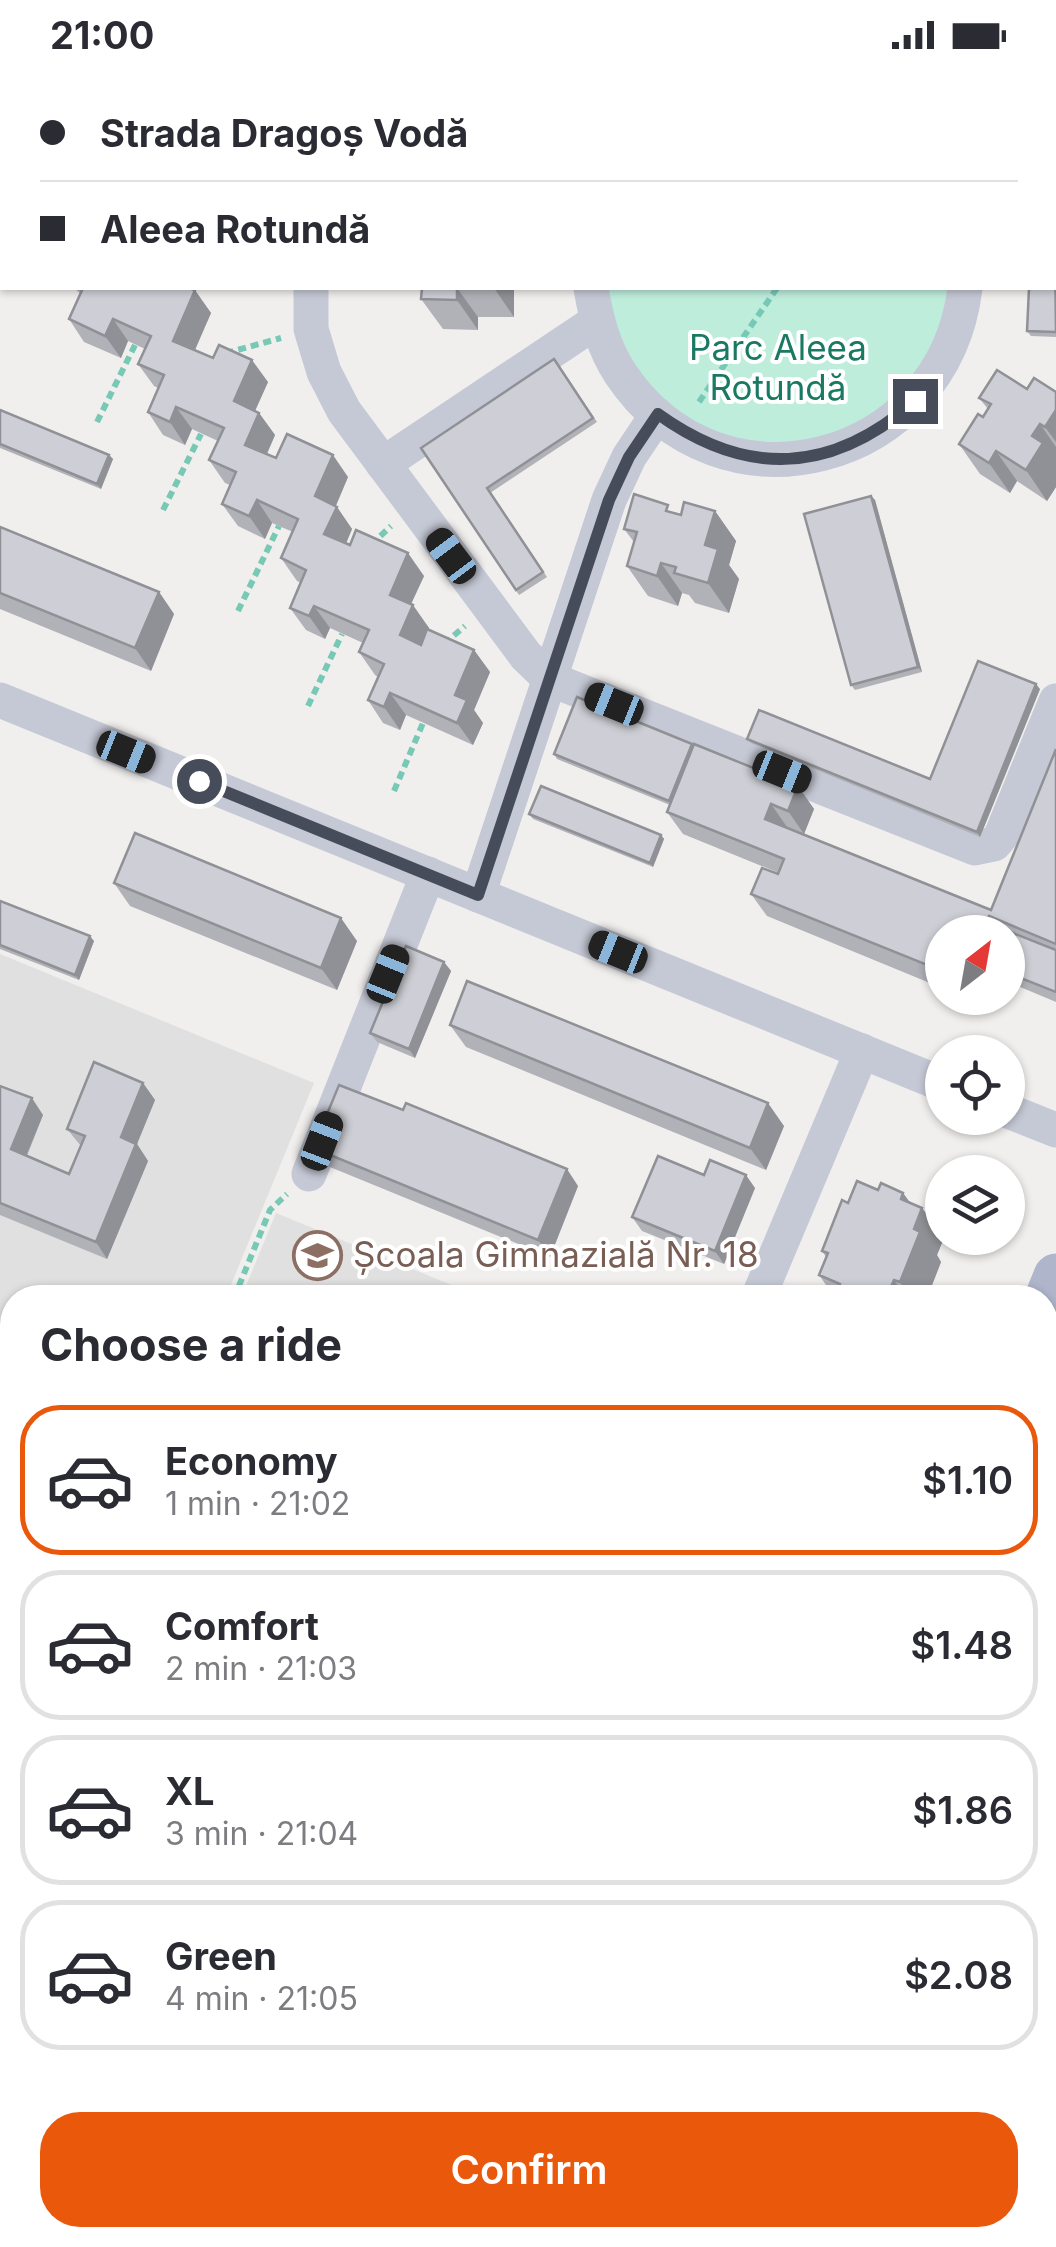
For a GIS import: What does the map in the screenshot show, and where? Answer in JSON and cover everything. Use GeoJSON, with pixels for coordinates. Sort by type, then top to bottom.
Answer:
{"type":"FeatureCollection","features":[{"type":"Feature","properties":{"kind":"street"},"geometry":{"type":"LineString","coordinates":[[311,290],[311,329],[324,372],[344,412],[526,656],[550,678],[974,848],[994,844],[1001,836],[1056,700]]}},
{"type":"Feature","properties":{"kind":"street"},"geometry":{"type":"LineString","coordinates":[[383,464],[594,304],[605,344],[619,372],[638,396],[669,423],[714,448],[745,456],[806,457],[837,450],[865,438],[915,401],[949,350],[960,320],[965,290]]}},
{"type":"Feature","properties":{"kind":"street"},"geometry":{"type":"LineString","coordinates":[[478,895],[609,500],[629,457],[669,423]]}},
{"type":"Feature","properties":{"kind":"street"},"geometry":{"type":"LineString","coordinates":[[0,700],[925,1077]]}},
{"type":"Feature","properties":{"kind":"street"},"geometry":{"type":"LineString","coordinates":[[309,1174],[428,874]]}},
{"type":"Feature","properties":{"kind":"street"},"geometry":{"type":"LineString","coordinates":[[763,1285],[862,1051]]}},
{"type":"Feature","properties":{"kind":"street"},"geometry":{"type":"LineString","coordinates":[[1025,1117],[1056,1130]]}},
{"type":"Feature","properties":{"kind":"path"},"geometry":{"type":"LineString","coordinates":[[669,423],[775,290]]}},
{"type":"Feature","properties":{"kind":"path"},"geometry":{"type":"LineString","coordinates":[[224,364],[230,352],[311,329]]}},
{"type":"Feature","properties":{"kind":"path"},"geometry":{"type":"LineString","coordinates":[[97,422],[136,345]]}},
{"type":"Feature","properties":{"kind":"path"},"geometry":{"type":"LineString","coordinates":[[163,510],[201,434]]}},
{"type":"Feature","properties":{"kind":"path"},"geometry":{"type":"LineString","coordinates":[[366,550],[414,505]]}},
{"type":"Feature","properties":{"kind":"path"},"geometry":{"type":"LineString","coordinates":[[238,611],[279,526]]}},
{"type":"Feature","properties":{"kind":"path"},"geometry":{"type":"LineString","coordinates":[[438,649],[489,606]]}},
{"type":"Feature","properties":{"kind":"path"},"geometry":{"type":"LineString","coordinates":[[308,706],[342,634]]}},
{"type":"Feature","properties":{"kind":"path"},"geometry":{"type":"LineString","coordinates":[[394,791],[423,723]]}},
{"type":"Feature","properties":{"kind":"path"},"geometry":{"type":"LineString","coordinates":[[239,1285],[270,1210],[309,1174]]}},
{"type":"Feature","properties":{"kind":"shaded area"},"geometry":{"type":"Polygon","coordinates":[[[0,954],[314,1083],[231,1285],[0,1285],[0,954]]]}},
{"type":"Feature","properties":{"kind":"shaded area","name":"Școala Gimnazială Nr. 18"},"geometry":{"type":"Polygon","coordinates":[[[276,1213],[452,1285],[246,1285],[276,1213]]]}},
{"type":"Feature","properties":{"kind":"green space","name":"Parc Aleea Rotundă"},"geometry":{"type":"Polygon","coordinates":[[[602,290],[955,290],[926,371],[861,429],[776,449],[691,426],[628,366],[602,290]]]}},
{"type":"Feature","properties":{"kind":"building"},"geometry":{"type":"Polygon","coordinates":[[[82,290],[195,290],[173,341],[213,358],[219,345],[252,360],[234,401],[259,413],[245,445],[276,458],[287,434],[333,455],[315,496],[337,507],[324,534],[350,545],[356,530],[408,553],[390,595],[413,605],[400,635],[421,645],[427,629],[474,650],[455,695],[467,700],[457,723],[390,693],[384,707],[368,700],[384,664],[359,652],[369,630],[314,606],[309,616],[290,608],[306,570],[281,558],[298,519],[257,500],[249,516],[222,504],[236,472],[209,460],[224,428],[176,407],[170,422],[148,412],[164,375],[138,364],[151,336],[113,319],[105,336],[69,319],[82,290]]]}},
{"type":"Feature","properties":{"kind":"building"},"geometry":{"type":"Polygon","coordinates":[[[422,290],[457,290],[457,300],[421,299],[422,290]]]}},
{"type":"Feature","properties":{"kind":"building"},"geometry":{"type":"Polygon","coordinates":[[[1029,290],[1055,290],[1056,332],[1027,331],[1029,290]]]}},
{"type":"Feature","properties":{"kind":"building"},"geometry":{"type":"Polygon","coordinates":[[[554,359],[593,418],[487,488],[543,572],[516,590],[421,448],[554,359]]]}},
{"type":"Feature","properties":{"kind":"building"},"geometry":{"type":"Polygon","coordinates":[[[997,370],[1027,389],[1034,378],[1056,392],[1056,410],[1045,427],[1040,424],[1032,436],[1043,443],[1026,470],[996,451],[989,463],[959,444],[978,414],[983,417],[991,404],[979,398],[997,370]]]}},
{"type":"Feature","properties":{"kind":"building"},"geometry":{"type":"Polygon","coordinates":[[[0,410],[109,455],[97,484],[0,444],[0,410]]]}},
{"type":"Feature","properties":{"kind":"building"},"geometry":{"type":"Polygon","coordinates":[[[634,494],[668,505],[666,511],[681,515],[684,502],[715,511],[705,545],[718,549],[708,583],[674,573],[676,567],[661,563],[657,576],[627,566],[637,532],[624,529],[634,494]]]}},
{"type":"Feature","properties":{"kind":"building"},"geometry":{"type":"Polygon","coordinates":[[[871,496],[918,667],[851,685],[804,514],[871,496]]]}},
{"type":"Feature","properties":{"kind":"building"},"geometry":{"type":"Polygon","coordinates":[[[0,527],[159,592],[135,648],[0,593],[0,527]]]}},
{"type":"Feature","properties":{"kind":"building"},"geometry":{"type":"Polygon","coordinates":[[[978,661],[1036,684],[977,832],[747,739],[759,710],[930,779],[978,661]]]}},
{"type":"Feature","properties":{"kind":"building"},"geometry":{"type":"Polygon","coordinates":[[[577,697],[692,744],[669,801],[554,754],[577,697]]]}},
{"type":"Feature","properties":{"kind":"building"},"geometry":{"type":"Polygon","coordinates":[[[694,744],[798,786],[788,811],[771,804],[765,819],[991,910],[1056,749],[1056,944],[1025,931],[1025,915],[925,915],[925,964],[751,894],[762,868],[778,874],[784,859],[667,812],[694,744]]]}},
{"type":"Feature","properties":{"kind":"building"},"geometry":{"type":"Polygon","coordinates":[[[541,786],[661,835],[650,863],[529,814],[541,786]]]}},
{"type":"Feature","properties":{"kind":"building"},"geometry":{"type":"Polygon","coordinates":[[[135,833],[341,918],[321,968],[114,883],[135,833]]]}},
{"type":"Feature","properties":{"kind":"building"},"geometry":{"type":"Polygon","coordinates":[[[0,901],[90,936],[75,975],[0,945],[0,901]]]}},
{"type":"Feature","properties":{"kind":"building"},"geometry":{"type":"Polygon","coordinates":[[[1025,938],[1056,950],[1056,992],[1025,980],[1025,938]]]}},
{"type":"Feature","properties":{"kind":"building"},"geometry":{"type":"Polygon","coordinates":[[[406,946],[444,962],[409,1049],[370,1033],[406,946]]]}},
{"type":"Feature","properties":{"kind":"building"},"geometry":{"type":"Polygon","coordinates":[[[467,981],[768,1103],[750,1148],[450,1025],[467,981]]]}},
{"type":"Feature","properties":{"kind":"building"},"geometry":{"type":"Polygon","coordinates":[[[94,1062],[143,1083],[121,1137],[136,1144],[96,1242],[0,1203],[0,1086],[32,1098],[11,1149],[69,1174],[85,1136],[67,1129],[94,1062]]]}},
{"type":"Feature","properties":{"kind":"building"},"geometry":{"type":"Polygon","coordinates":[[[339,1085],[403,1110],[406,1103],[567,1169],[538,1240],[313,1148],[339,1085]]]}},
{"type":"Feature","properties":{"kind":"building"},"geometry":{"type":"Polygon","coordinates":[[[658,1156],[704,1175],[710,1160],[746,1175],[715,1251],[632,1217],[658,1156]]]}},
{"type":"Feature","properties":{"kind":"building"},"geometry":{"type":"Polygon","coordinates":[[[857,1181],[878,1190],[881,1183],[903,1193],[901,1199],[922,1208],[914,1229],[920,1232],[900,1282],[840,1285],[819,1275],[828,1253],[822,1251],[842,1200],[848,1203],[857,1181]]]}},
{"type":"Feature","properties":{"kind":"place","name":"Școala Gimnazială Nr. 18"},"geometry":{"type":"Point","coordinates":[318,1255]}},
{"type":"Feature","properties":{"kind":"route"},"geometry":{"type":"LineString","coordinates":[[199,781],[478,895],[609,500],[629,457],[658,414],[686,435],[714,448],[780,459],[837,450],[865,438],[915,401]]}}]}
